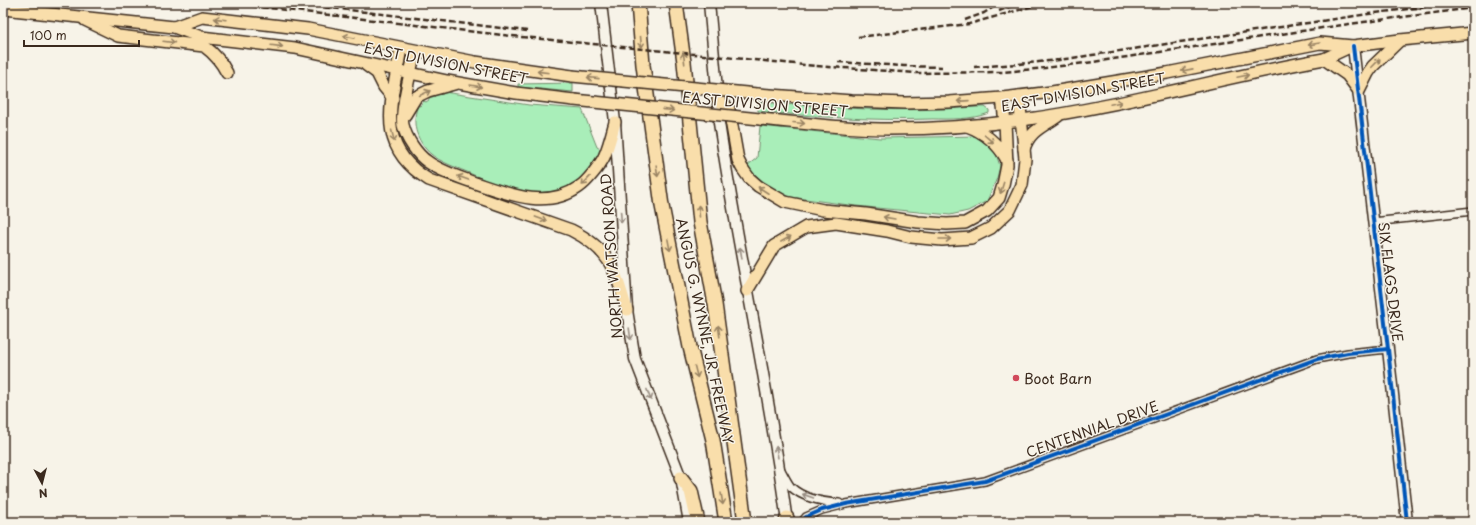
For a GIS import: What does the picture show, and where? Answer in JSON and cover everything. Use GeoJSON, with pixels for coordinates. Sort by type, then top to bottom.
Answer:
{"type":"FeatureCollection","features":[{"type":"Feature","properties":{"kind":"highway","name":"ANGUS G. WYNNE, JR. FREEWAY"},"geometry":{"type":"LineString","coordinates":[[638,3],[643,65],[662,206],[690,346],[713,440],[726,522]]}},
{"type":"Feature","properties":{"kind":"highway","name":"ANGUS G. WYNNE, JR. FREEWAY"},"geometry":{"type":"LineString","coordinates":[[676,3],[684,62],[700,222],[715,304],[745,522]]}},
{"type":"Feature","properties":{"kind":"highway"},"geometry":{"type":"LineString","coordinates":[[681,478],[691,491],[690,521]]}},
{"type":"Feature","properties":{"kind":"main road","name":"NORTH WATSON ROAD"},"geometry":{"type":"LineString","coordinates":[[601,3],[615,122],[627,310],[635,359],[681,478]]}},
{"type":"Feature","properties":{"kind":"main road"},"geometry":{"type":"LineString","coordinates":[[709,3],[718,100],[718,123],[780,468],[787,521]]}},
{"type":"Feature","properties":{"kind":"main road","name":"EAST DIVISION STREET"},"geometry":{"type":"LineString","coordinates":[[3,9],[174,26],[201,37],[294,48],[410,74],[516,93],[760,119],[833,126],[890,129],[965,126],[1022,120],[1172,92],[1324,59],[1353,46]]}},
{"type":"Feature","properties":{"kind":"main road"},"geometry":{"type":"LineString","coordinates":[[79,17],[118,36],[204,46],[222,62],[227,73]]}},
{"type":"Feature","properties":{"kind":"main road","name":"EAST DIVISION STREET"},"geometry":{"type":"LineString","coordinates":[[174,26],[202,17],[308,29],[475,62],[572,76],[820,99],[905,102],[949,102],[1002,98],[1088,87],[1320,43],[1353,46],[1473,33]]}},
{"type":"Feature","properties":{"kind":"main road"},"geometry":{"type":"LineString","coordinates":[[1324,59],[1347,75],[1359,91],[1373,66],[1400,40]]}},
{"type":"Feature","properties":{"kind":"main road","name":"SIX FLAGS DRIVE"},"geometry":{"type":"LineString","coordinates":[[1353,46],[1407,522]]}},
{"type":"Feature","properties":{"kind":"main road"},"geometry":{"type":"LineString","coordinates":[[401,48],[390,123],[393,137],[400,154],[416,172],[429,180],[544,220],[583,236],[602,251],[612,265],[617,276],[627,310]]}},
{"type":"Feature","properties":{"kind":"main road"},"geometry":{"type":"LineString","coordinates":[[415,51],[403,119],[403,124],[410,142],[427,162],[454,175],[490,188],[518,197],[540,199],[558,196],[580,187],[604,157],[615,122]]}},
{"type":"Feature","properties":{"kind":"main road"},"geometry":{"type":"LineString","coordinates":[[364,63],[377,73],[384,87],[393,98]]}},
{"type":"Feature","properties":{"kind":"main road"},"geometry":{"type":"LineString","coordinates":[[403,119],[416,97],[428,91],[458,83]]}},
{"type":"Feature","properties":{"kind":"main road"},"geometry":{"type":"LineString","coordinates":[[747,291],[774,246],[806,227],[836,223],[887,231],[912,237],[942,240],[971,238],[991,228],[1010,210],[1022,185],[1024,150],[1019,96]]}},
{"type":"Feature","properties":{"kind":"main road"},"geometry":{"type":"LineString","coordinates":[[718,100],[729,110],[738,160],[749,178],[758,186],[785,202],[823,210],[866,214],[918,222],[947,224],[966,223],[987,211],[999,198],[1003,185],[1007,160],[1002,98]]}},
{"type":"Feature","properties":{"kind":"main road"},"geometry":{"type":"LineString","coordinates":[[1024,150],[1027,140],[1034,132],[1061,113]]}},
{"type":"Feature","properties":{"kind":"main road"},"geometry":{"type":"LineString","coordinates":[[965,126],[976,129],[986,135],[1000,149],[1007,160]]}},
{"type":"Feature","properties":{"kind":"street"},"geometry":{"type":"LineString","coordinates":[[1373,222],[1473,211]]}},
{"type":"Feature","properties":{"kind":"street","name":"CENTENNIAL DRIVE"},"geometry":{"type":"LineString","coordinates":[[802,522],[806,517],[822,510],[846,504],[985,482],[1317,359],[1388,348]]}},
{"type":"Feature","properties":{"kind":"street","name":"CENTENNIAL DRIVE"},"geometry":{"type":"LineString","coordinates":[[780,468],[790,486],[802,495],[824,502],[846,504]]}},
{"type":"Feature","properties":{"kind":"green space"},"geometry":{"type":"Polygon","coordinates":[[[573,83],[573,92],[518,87],[518,84],[573,83]]]}},
{"type":"Feature","properties":{"kind":"green space"},"geometry":{"type":"Polygon","coordinates":[[[444,92],[529,105],[582,109],[597,147],[602,150],[595,162],[578,181],[557,192],[532,194],[505,188],[450,165],[433,156],[425,148],[417,133],[415,122],[418,105],[420,106],[424,101],[426,102],[429,98],[435,96],[435,94],[443,94],[444,92]]]}},
{"type":"Feature","properties":{"kind":"green space"},"geometry":{"type":"Polygon","coordinates":[[[758,102],[895,110],[985,107],[989,110],[989,113],[975,117],[953,119],[845,118],[758,111],[758,102]]]}},
{"type":"Feature","properties":{"kind":"green space"},"geometry":{"type":"Polygon","coordinates":[[[760,126],[880,138],[977,136],[977,138],[983,140],[983,142],[992,149],[994,148],[1000,166],[997,178],[987,201],[968,211],[950,215],[856,206],[791,197],[772,189],[753,173],[748,165],[757,158],[760,126]]]}},
{"type":"Feature","properties":{"kind":"railway"},"geometry":{"type":"LineString","coordinates":[[226,3],[502,35],[815,66],[917,73],[1003,72],[1045,68],[1349,24],[1473,8]]}},
{"type":"Feature","properties":{"kind":"railway"},"geometry":{"type":"LineString","coordinates":[[289,3],[527,31]]}},
{"type":"Feature","properties":{"kind":"railway"},"geometry":{"type":"LineString","coordinates":[[965,20],[984,13],[1000,3]]}},
{"type":"Feature","properties":{"kind":"railway"},"geometry":{"type":"LineString","coordinates":[[999,11],[1019,3]]}},
{"type":"Feature","properties":{"kind":"railway"},"geometry":{"type":"LineString","coordinates":[[858,37],[969,24],[1044,3]]}},
{"type":"Feature","properties":{"kind":"railway"},"geometry":{"type":"LineString","coordinates":[[974,67],[1059,60],[1375,13],[1457,3]]}},
{"type":"Feature","properties":{"kind":"railway"},"geometry":{"type":"LineString","coordinates":[[838,62],[942,67]]}},
{"type":"Feature","properties":{"kind":"cycle path"},"geometry":{"type":"LineString","coordinates":[[1353,46],[1407,522]]}},
{"type":"Feature","properties":{"kind":"cycle path"},"geometry":{"type":"LineString","coordinates":[[802,522],[806,517],[822,510],[846,504],[985,481],[1317,359],[1348,353],[1388,349]]}},
{"type":"Feature","properties":{"kind":"place","name":"Boot Barn"},"geometry":{"type":"Point","coordinates":[1016,378]}}]}
